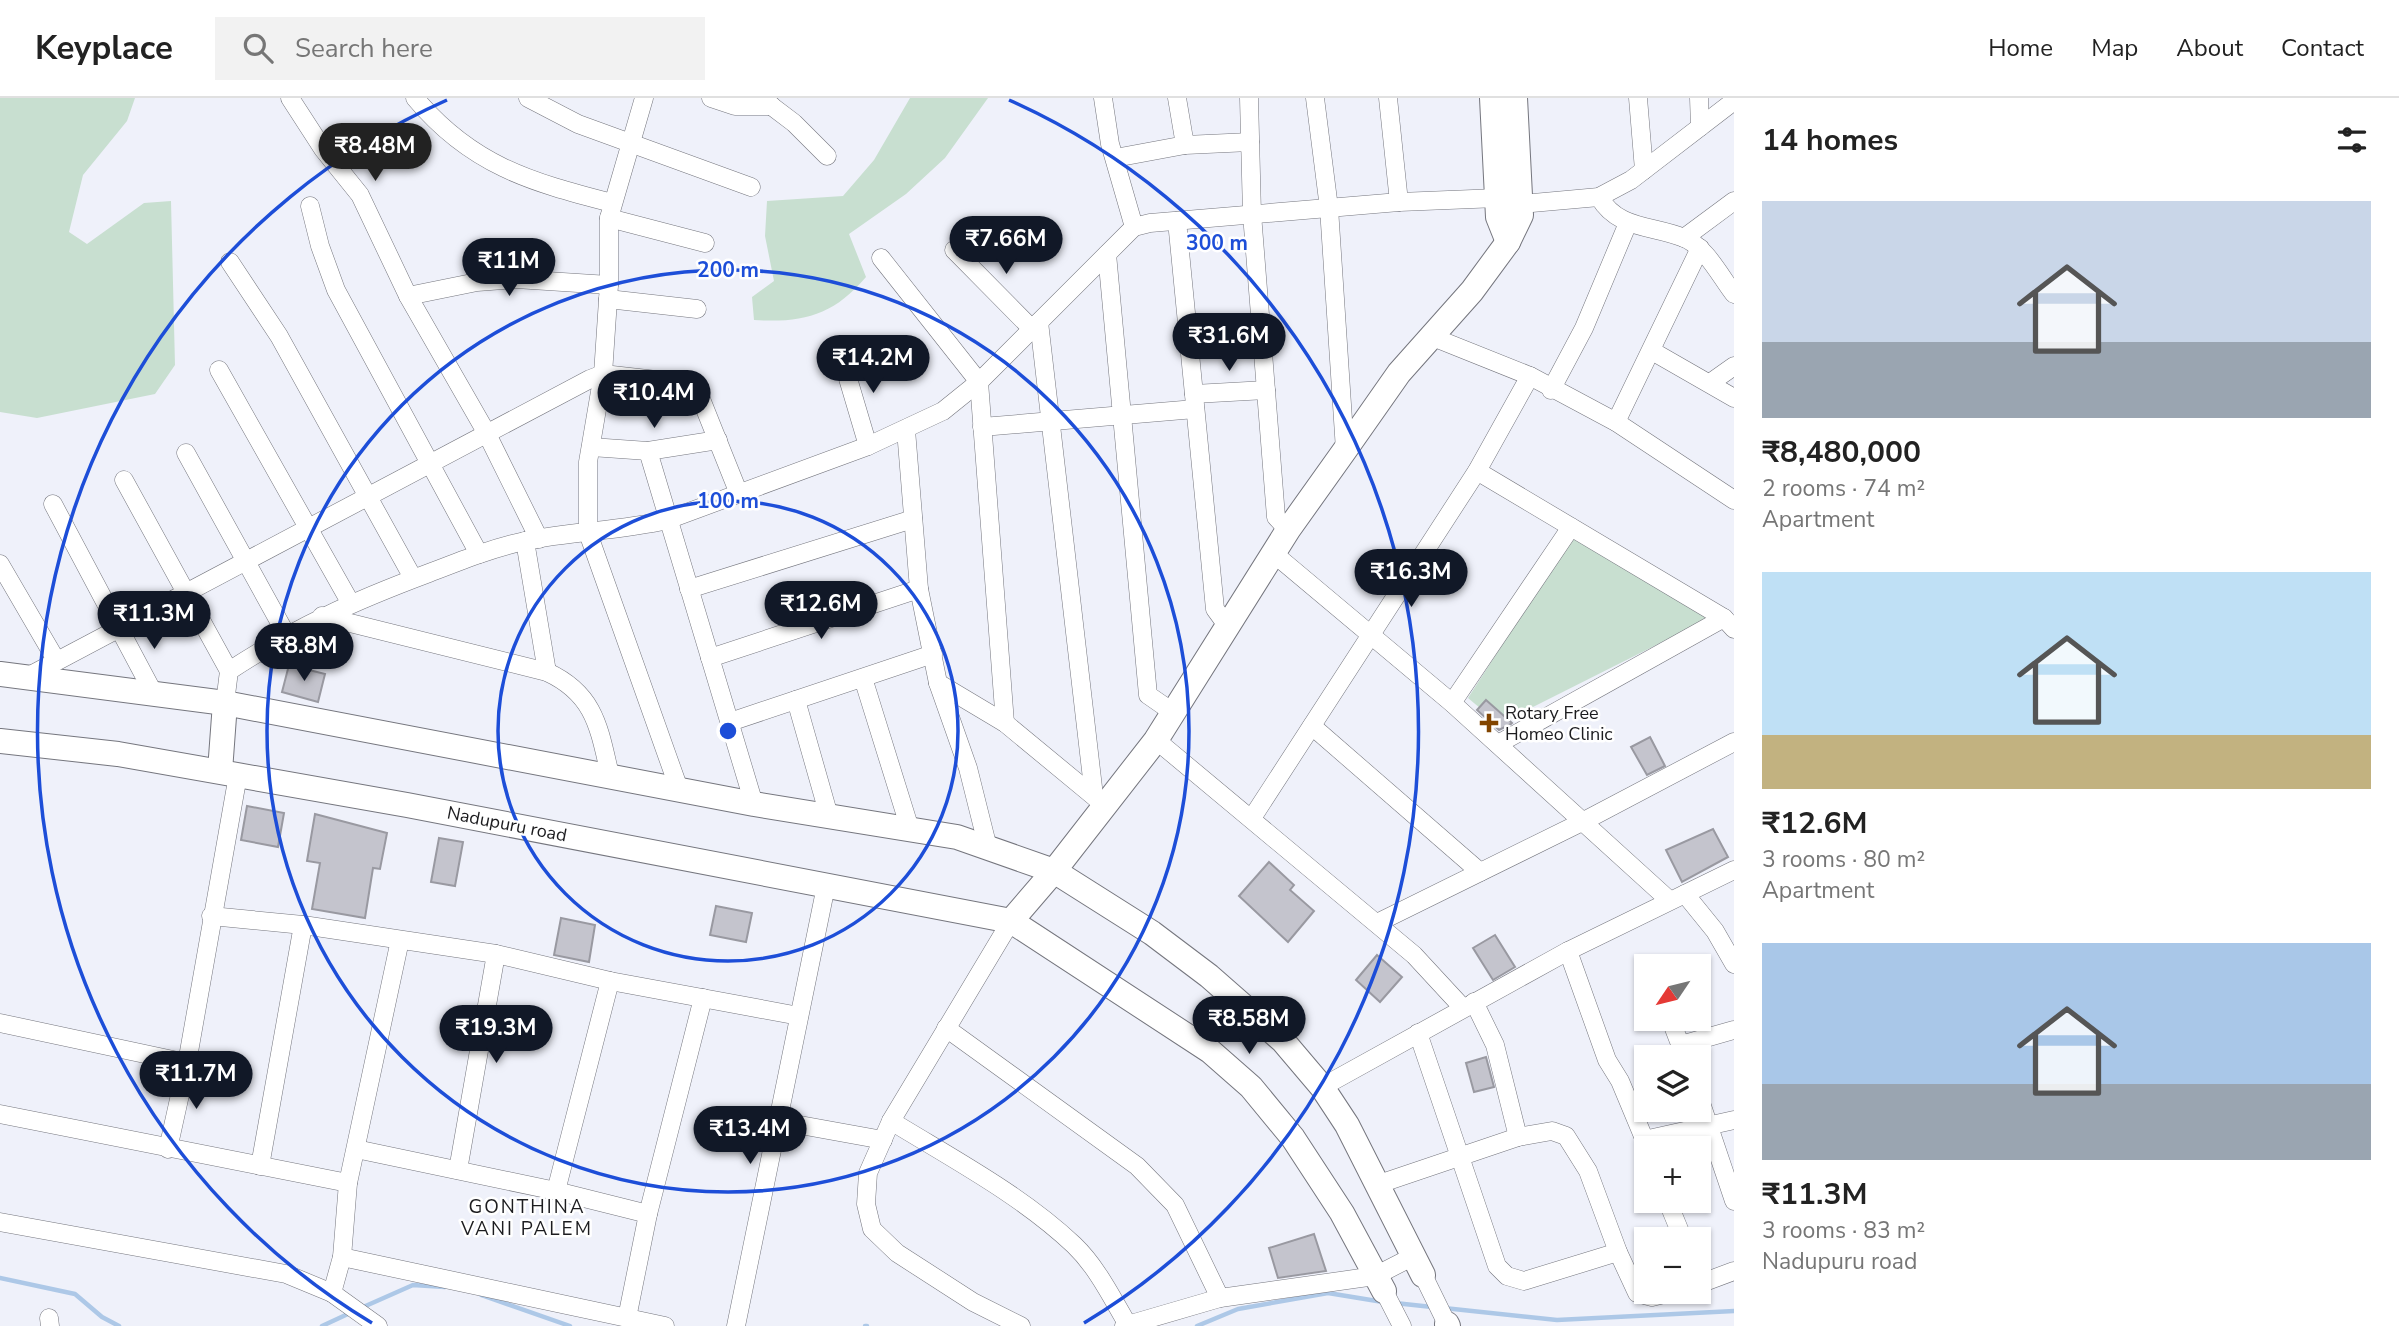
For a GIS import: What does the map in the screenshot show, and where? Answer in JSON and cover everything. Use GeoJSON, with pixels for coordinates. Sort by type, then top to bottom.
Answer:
{"type":"FeatureCollection","features":[{"type":"Feature","properties":{"kind":"street"},"geometry":{"type":"LineString","coordinates":[[290,98],[323,149],[360,195],[408,296],[486,432],[532,540],[547,672]]}},
{"type":"Feature","properties":{"kind":"street"},"geometry":{"type":"LineString","coordinates":[[415,98],[449,136],[475,154],[518,174],[611,210],[705,243]]}},
{"type":"Feature","properties":{"kind":"street"},"geometry":{"type":"LineString","coordinates":[[528,98],[578,124],[751,187]]}},
{"type":"Feature","properties":{"kind":"street"},"geometry":{"type":"LineString","coordinates":[[644,98],[611,210],[603,374],[588,462],[588,533],[679,789]]}},
{"type":"Feature","properties":{"kind":"street"},"geometry":{"type":"LineString","coordinates":[[711,98],[735,106],[766,102],[827,156]]}},
{"type":"Feature","properties":{"kind":"street"},"geometry":{"type":"LineString","coordinates":[[1103,98],[1115,158],[1134,227]]}},
{"type":"Feature","properties":{"kind":"street"},"geometry":{"type":"LineString","coordinates":[[1177,98],[1185,145]]}},
{"type":"Feature","properties":{"kind":"street"},"geometry":{"type":"LineString","coordinates":[[1249,98],[1252,214],[1276,517],[1288,530]]}},
{"type":"Feature","properties":{"kind":"street"},"geometry":{"type":"LineString","coordinates":[[1315,98],[1329,208],[1345,450]]}},
{"type":"Feature","properties":{"kind":"street"},"geometry":{"type":"LineString","coordinates":[[1388,98],[1399,202]]}},
{"type":"Feature","properties":{"kind":"street"},"geometry":{"type":"LineString","coordinates":[[1021,1326],[973,1302],[897,1253],[872,1229],[866,1205],[868,1173],[891,1121],[1011,921],[1054,871],[1099,801],[1156,740],[1229,628],[1288,530],[1399,373],[1472,291],[1508,242],[1521,215],[1509,201],[1492,98]]}},
{"type":"Feature","properties":{"kind":"street"},"geometry":{"type":"LineString","coordinates":[[1509,201],[1515,98]]}},
{"type":"Feature","properties":{"kind":"street"},"geometry":{"type":"LineString","coordinates":[[1638,98],[1644,170]]}},
{"type":"Feature","properties":{"kind":"street"},"geometry":{"type":"LineString","coordinates":[[1699,98],[1700,127]]}},
{"type":"Feature","properties":{"kind":"street"},"geometry":{"type":"LineString","coordinates":[[229,671],[286,634],[350,602],[479,554],[532,540],[627,529],[667,520],[905,430],[943,411],[979,382],[1134,227],[1399,202],[1599,197],[1644,170],[1734,101]]}},
{"type":"Feature","properties":{"kind":"street"},"geometry":{"type":"LineString","coordinates":[[1115,158],[1185,145],[1250,142]]}},
{"type":"Feature","properties":{"kind":"street"},"geometry":{"type":"LineString","coordinates":[[1599,197],[1605,208],[1628,223],[1692,243],[1734,294]]}},
{"type":"Feature","properties":{"kind":"street"},"geometry":{"type":"LineString","coordinates":[[1616,422],[1652,351],[1692,243],[1734,201]]}},
{"type":"Feature","properties":{"kind":"street"},"geometry":{"type":"LineString","coordinates":[[310,206],[320,246],[336,290],[479,554]]}},
{"type":"Feature","properties":{"kind":"street"},"geometry":{"type":"LineString","coordinates":[[1177,221],[1215,609],[1229,628]]}},
{"type":"Feature","properties":{"kind":"street"},"geometry":{"type":"LineString","coordinates":[[1551,390],[1584,328],[1628,223]]}},
{"type":"Feature","properties":{"kind":"street"},"geometry":{"type":"LineString","coordinates":[[954,250],[1035,325],[1099,801]]}},
{"type":"Feature","properties":{"kind":"street"},"geometry":{"type":"LineString","coordinates":[[1107,254],[1148,695],[1174,713]]}},
{"type":"Feature","properties":{"kind":"street"},"geometry":{"type":"LineString","coordinates":[[881,258],[979,382],[1005,723]]}},
{"type":"Feature","properties":{"kind":"street"},"geometry":{"type":"LineString","coordinates":[[230,262],[279,336],[413,578]]}},
{"type":"Feature","properties":{"kind":"street"},"geometry":{"type":"LineString","coordinates":[[408,296],[477,282],[516,279],[609,292],[697,309]]}},
{"type":"Feature","properties":{"kind":"street"},"geometry":{"type":"LineString","coordinates":[[1430,336],[1530,376],[1551,390],[1616,422],[1734,500]]}},
{"type":"Feature","properties":{"kind":"street"},"geometry":{"type":"LineString","coordinates":[[1652,351],[1734,398]]}},
{"type":"Feature","properties":{"kind":"street"},"geometry":{"type":"LineString","coordinates":[[841,355],[868,446]]}},
{"type":"Feature","properties":{"kind":"street"},"geometry":{"type":"LineString","coordinates":[[1710,383],[1734,366]]}},
{"type":"Feature","properties":{"kind":"street"},"geometry":{"type":"LineString","coordinates":[[219,370],[350,602]]}},
{"type":"Feature","properties":{"kind":"street"},"geometry":{"type":"LineString","coordinates":[[29,676],[486,432],[603,374],[683,383],[697,389],[739,494]]}},
{"type":"Feature","properties":{"kind":"street"},"geometry":{"type":"LineString","coordinates":[[1252,818],[1477,471],[1530,376]]}},
{"type":"Feature","properties":{"kind":"street"},"geometry":{"type":"LineString","coordinates":[[982,426],[1122,415],[1266,390]]}},
{"type":"Feature","properties":{"kind":"street"},"geometry":{"type":"LineString","coordinates":[[905,430],[919,589],[938,683],[968,768],[988,848]]}},
{"type":"Feature","properties":{"kind":"street"},"geometry":{"type":"LineString","coordinates":[[591,447],[648,451],[718,440]]}},
{"type":"Feature","properties":{"kind":"street"},"geometry":{"type":"LineString","coordinates":[[648,451],[754,804]]}},
{"type":"Feature","properties":{"kind":"street"},"geometry":{"type":"LineString","coordinates":[[186,453],[286,634]]}},
{"type":"Feature","properties":{"kind":"street"},"geometry":{"type":"LineString","coordinates":[[1477,471],[1729,624]]}},
{"type":"Feature","properties":{"kind":"street"},"geometry":{"type":"LineString","coordinates":[[124,480],[229,671],[225,703],[229,773],[211,916],[187,1063],[168,1149]]}},
{"type":"Feature","properties":{"kind":"street"},"geometry":{"type":"LineString","coordinates":[[53,505],[154,694]]}},
{"type":"Feature","properties":{"kind":"street"},"geometry":{"type":"LineString","coordinates":[[689,589],[913,519]]}},
{"type":"Feature","properties":{"kind":"street"},"geometry":{"type":"LineString","coordinates":[[1452,703],[1571,527]]}},
{"type":"Feature","properties":{"kind":"street"},"geometry":{"type":"LineString","coordinates":[[1273,554],[1452,703],[1584,821],[1677,897],[1715,931],[1734,964]]}},
{"type":"Feature","properties":{"kind":"street"},"geometry":{"type":"LineString","coordinates":[[0,564],[56,660]]}},
{"type":"Feature","properties":{"kind":"street"},"geometry":{"type":"LineString","coordinates":[[710,658],[919,589]]}},
{"type":"Feature","properties":{"kind":"street"},"geometry":{"type":"LineString","coordinates":[[322,616],[547,672],[567,681],[583,695],[600,731],[610,775]]}},
{"type":"Feature","properties":{"kind":"street"},"geometry":{"type":"LineString","coordinates":[[1498,744],[1729,624]]}},
{"type":"Feature","properties":{"kind":"street"},"geometry":{"type":"LineString","coordinates":[[730,722],[933,654]]}},
{"type":"Feature","properties":{"kind":"street"},"geometry":{"type":"LineString","coordinates":[[0,674],[225,703],[754,804],[957,837],[1054,871],[1152,933],[1209,976],[1283,1041],[1322,1087],[1348,1125],[1448,1325]]}},
{"type":"Feature","properties":{"kind":"street"},"geometry":{"type":"LineString","coordinates":[[863,678],[910,830]]}},
{"type":"Feature","properties":{"kind":"street"},"geometry":{"type":"LineString","coordinates":[[938,683],[1005,723],[1099,801]]}},
{"type":"Feature","properties":{"kind":"street"},"geometry":{"type":"LineString","coordinates":[[796,700],[828,816]]}},
{"type":"Feature","properties":{"kind":"street"},"geometry":{"type":"LineString","coordinates":[[1312,726],[1480,872]]}},
{"type":"Feature","properties":{"kind":"street"},"geometry":{"type":"LineString","coordinates":[[1156,740],[1377,923],[1469,1005],[1495,1045],[1518,1138]]}},
{"type":"Feature","properties":{"kind":"street","name":"Nadupuru road"},"geometry":{"type":"LineString","coordinates":[[0,741],[118,754],[229,773],[1011,921]]}},
{"type":"Feature","properties":{"kind":"street"},"geometry":{"type":"LineString","coordinates":[[1377,923],[1584,821],[1734,742]]}},
{"type":"Feature","properties":{"kind":"street"},"geometry":{"type":"LineString","coordinates":[[1322,1087],[1568,951],[1734,870]]}},
{"type":"Feature","properties":{"kind":"street"},"geometry":{"type":"LineString","coordinates":[[736,1326],[826,886]]}},
{"type":"Feature","properties":{"kind":"street"},"geometry":{"type":"LineString","coordinates":[[211,916],[303,925],[496,954],[610,981],[799,1016]]}},
{"type":"Feature","properties":{"kind":"street"},"geometry":{"type":"LineString","coordinates":[[1011,921],[1210,1051],[1251,1087],[1300,1149],[1342,1213],[1402,1326]]}},
{"type":"Feature","properties":{"kind":"street"},"geometry":{"type":"LineString","coordinates":[[260,1166],[303,925]]}},
{"type":"Feature","properties":{"kind":"street"},"geometry":{"type":"LineString","coordinates":[[338,1298],[348,1183],[400,940]]}},
{"type":"Feature","properties":{"kind":"street"},"geometry":{"type":"LineString","coordinates":[[1568,951],[1607,1060],[1620,1082],[1643,1136]]}},
{"type":"Feature","properties":{"kind":"street"},"geometry":{"type":"LineString","coordinates":[[458,1170],[496,954]]}},
{"type":"Feature","properties":{"kind":"street"},"geometry":{"type":"LineString","coordinates":[[556,1191],[610,981]]}},
{"type":"Feature","properties":{"kind":"street"},"geometry":{"type":"LineString","coordinates":[[627,1318],[648,1214],[704,998]]}},
{"type":"Feature","properties":{"kind":"street"},"geometry":{"type":"LineString","coordinates":[[0,1023],[187,1063]]}},
{"type":"Feature","properties":{"kind":"street"},"geometry":{"type":"LineString","coordinates":[[946,1028],[1137,1166],[1175,1205],[1220,1298]]}},
{"type":"Feature","properties":{"kind":"street"},"geometry":{"type":"LineString","coordinates":[[1698,1045],[1734,1030]]}},
{"type":"Feature","properties":{"kind":"street"},"geometry":{"type":"LineString","coordinates":[[1418,1033],[1497,1266],[1507,1276],[1524,1281],[1618,1252]]}},
{"type":"Feature","properties":{"kind":"street"},"geometry":{"type":"LineString","coordinates":[[0,1114],[348,1183]]}},
{"type":"Feature","properties":{"kind":"street"},"geometry":{"type":"LineString","coordinates":[[1674,1136],[1734,1120]]}},
{"type":"Feature","properties":{"kind":"street"},"geometry":{"type":"LineString","coordinates":[[778,1121],[883,1140]]}},
{"type":"Feature","properties":{"kind":"street"},"geometry":{"type":"LineString","coordinates":[[891,1121],[1014,1198],[1074,1246],[1099,1275],[1126,1326],[1220,1298],[1379,1284],[1418,1266]]}},
{"type":"Feature","properties":{"kind":"street"},"geometry":{"type":"LineString","coordinates":[[1708,1122],[1734,1201]]}},
{"type":"Feature","properties":{"kind":"street"},"geometry":{"type":"LineString","coordinates":[[1379,1184],[1518,1138],[1552,1131],[1566,1136],[1588,1171],[1634,1287]]}},
{"type":"Feature","properties":{"kind":"street"},"geometry":{"type":"LineString","coordinates":[[356,1149],[556,1191],[648,1214]]}},
{"type":"Feature","properties":{"kind":"street"},"geometry":{"type":"LineString","coordinates":[[0,1222],[286,1274],[338,1298],[378,1326]]}},
{"type":"Feature","properties":{"kind":"street"},"geometry":{"type":"LineString","coordinates":[[342,1256],[665,1326]]}},
{"type":"Feature","properties":{"kind":"street"},"geometry":{"type":"LineString","coordinates":[[1711,1278],[1734,1271]]}},
{"type":"Feature","properties":{"kind":"green space"},"geometry":{"type":"Polygon","coordinates":[[[0,98],[135,98],[127,121],[83,175],[69,232],[87,244],[144,203],[171,201],[175,365],[155,394],[37,418],[0,412],[0,98]]]}},
{"type":"Feature","properties":{"kind":"green space"},"geometry":{"type":"Polygon","coordinates":[[[910,98],[988,98],[945,158],[906,194],[849,234],[866,277],[854,290],[829,309],[816,314],[787,320],[754,320],[752,297],[774,281],[765,236],[767,201],[843,196],[874,160],[910,98]]]}},
{"type":"Feature","properties":{"kind":"green space"},"geometry":{"type":"Polygon","coordinates":[[[1573,535],[1710,618],[1499,724],[1468,698],[1573,535]]]}},
{"type":"Feature","properties":{"kind":"building"},"geometry":{"type":"Polygon","coordinates":[[[289,665],[325,674],[318,702],[282,692],[289,665]]]}},
{"type":"Feature","properties":{"kind":"building"},"geometry":{"type":"Polygon","coordinates":[[[1486,700],[1512,723],[1499,730],[1477,710],[1486,700]]]}},
{"type":"Feature","properties":{"kind":"building"},"geometry":{"type":"Polygon","coordinates":[[[1650,737],[1665,766],[1647,775],[1631,747],[1650,737]]]}},
{"type":"Feature","properties":{"kind":"building"},"geometry":{"type":"Polygon","coordinates":[[[247,806],[284,813],[278,847],[241,840],[247,806]]]}},
{"type":"Feature","properties":{"kind":"building"},"geometry":{"type":"Polygon","coordinates":[[[315,814],[387,833],[380,869],[373,868],[365,918],[312,909],[320,863],[307,861],[315,814]]]}},
{"type":"Feature","properties":{"kind":"building"},"geometry":{"type":"Polygon","coordinates":[[[1713,829],[1728,857],[1682,882],[1666,850],[1713,829]]]}},
{"type":"Feature","properties":{"kind":"building"},"geometry":{"type":"Polygon","coordinates":[[[439,838],[463,842],[455,886],[431,882],[439,838]]]}},
{"type":"Feature","properties":{"kind":"building"},"geometry":{"type":"Polygon","coordinates":[[[1269,862],[1294,885],[1290,890],[1314,911],[1288,942],[1239,896],[1269,862]]]}},
{"type":"Feature","properties":{"kind":"building"},"geometry":{"type":"Polygon","coordinates":[[[716,906],[752,913],[746,942],[710,935],[716,906]]]}},
{"type":"Feature","properties":{"kind":"building"},"geometry":{"type":"Polygon","coordinates":[[[561,918],[595,925],[589,962],[554,955],[561,918]]]}},
{"type":"Feature","properties":{"kind":"building"},"geometry":{"type":"Polygon","coordinates":[[[1495,935],[1515,967],[1493,980],[1473,948],[1495,935]]]}},
{"type":"Feature","properties":{"kind":"building"},"geometry":{"type":"Polygon","coordinates":[[[1377,955],[1402,977],[1380,1002],[1356,980],[1377,955]]]}},
{"type":"Feature","properties":{"kind":"building"},"geometry":{"type":"Polygon","coordinates":[[[1486,1057],[1494,1087],[1474,1092],[1466,1063],[1486,1057]]]}},
{"type":"Feature","properties":{"kind":"building"},"geometry":{"type":"Polygon","coordinates":[[[1314,1234],[1326,1271],[1278,1278],[1269,1248],[1314,1234]]]}},
{"type":"Feature","properties":{"kind":"waterway"},"geometry":{"type":"LineString","coordinates":[[0,1278],[75,1294],[102,1317],[119,1326]]}},
{"type":"Feature","properties":{"kind":"waterway"},"geometry":{"type":"LineString","coordinates":[[361,1308],[413,1285],[445,1287]]}},
{"type":"Feature","properties":{"kind":"waterway"},"geometry":{"type":"LineString","coordinates":[[1197,1326],[1238,1309],[1328,1293],[1383,1302]]}},
{"type":"Feature","properties":{"kind":"waterway"},"geometry":{"type":"LineString","coordinates":[[481,1295],[570,1326]]}},
{"type":"Feature","properties":{"kind":"waterway"},"geometry":{"type":"LineString","coordinates":[[1395,1303],[1432,1307]]}},
{"type":"Feature","properties":{"kind":"waterway"},"geometry":{"type":"LineString","coordinates":[[1444,1308],[1557,1320],[1734,1311]]}},
{"type":"Feature","properties":{"kind":"waterway"},"geometry":{"type":"LineString","coordinates":[[322,1326],[350,1313]]}},
{"type":"Feature","properties":{"kind":"place","name":"Rotary Free Homeo Clinic"},"geometry":{"type":"Point","coordinates":[1489,723]}},
{"type":"Feature","properties":{"kind":"district","name":"GONTHINA VANI PALEM"},"geometry":{"type":"Point","coordinates":[527,1217]}}]}
